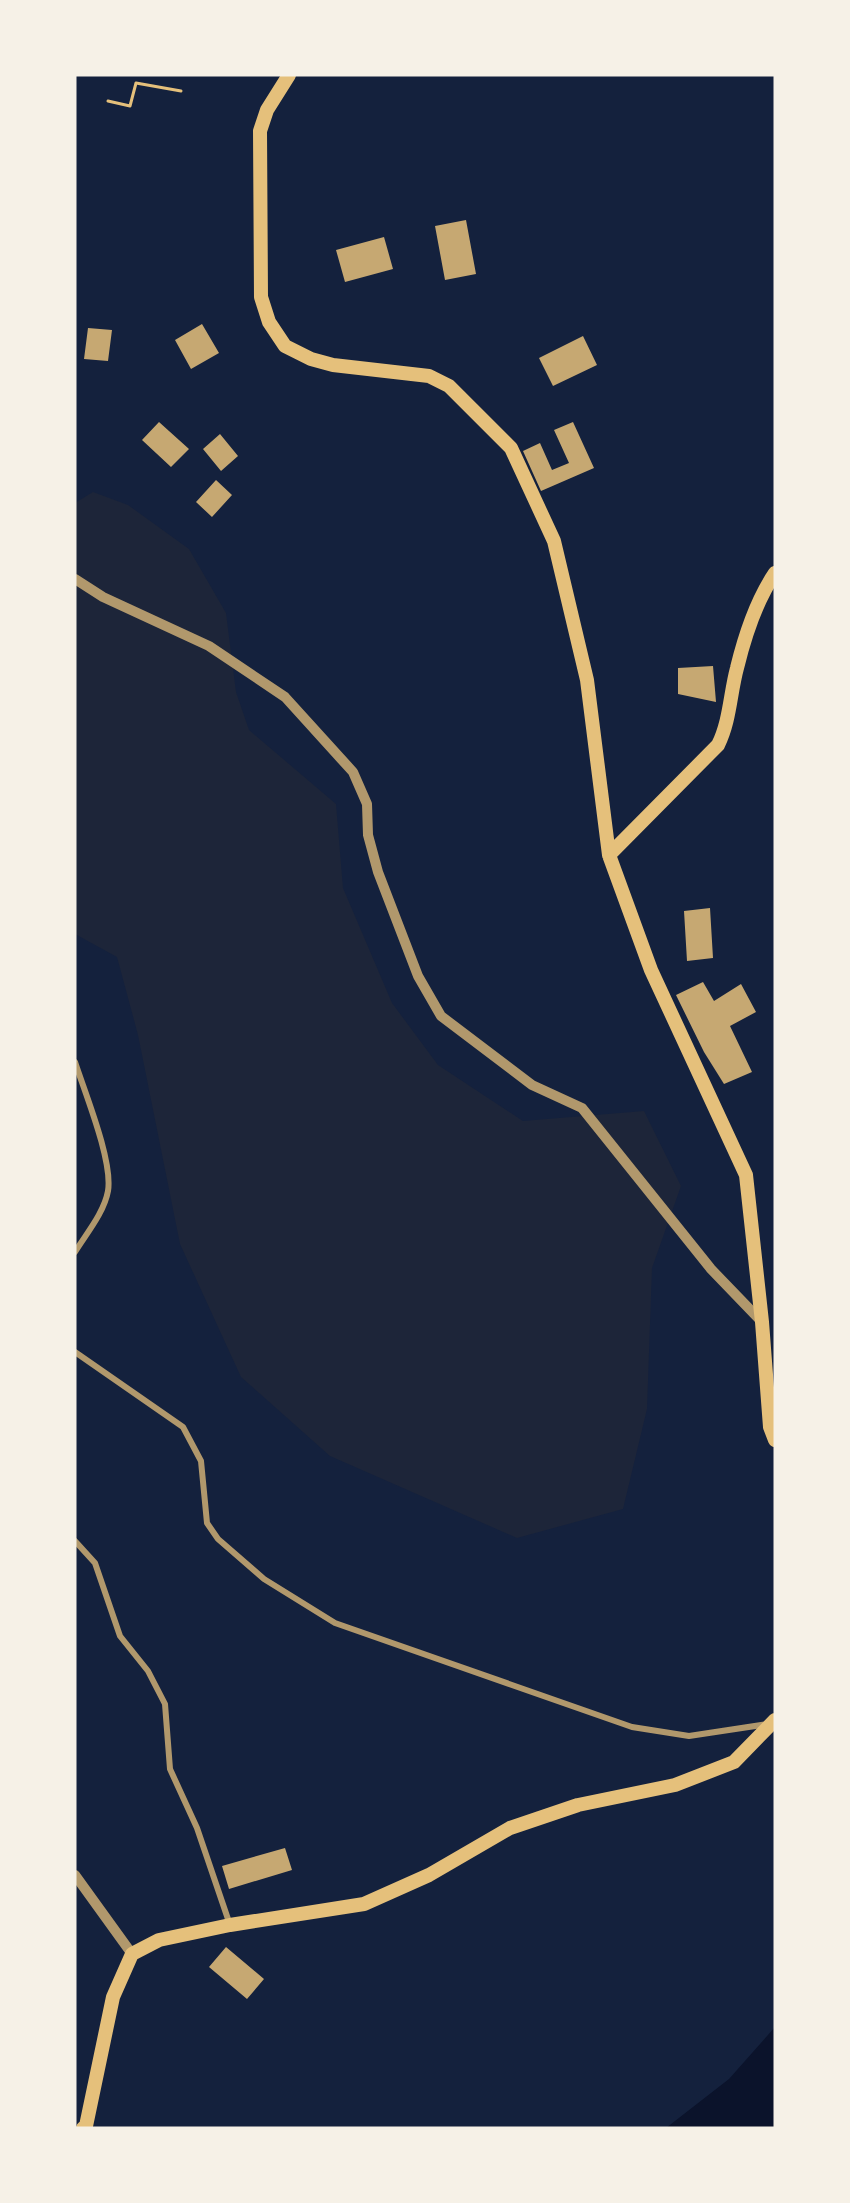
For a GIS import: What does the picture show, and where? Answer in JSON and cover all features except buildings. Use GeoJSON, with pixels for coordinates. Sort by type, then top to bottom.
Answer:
{"type":"FeatureCollection","features":[{"type":"Feature","properties":{"kind":"main road"},"geometry":{"type":"LineString","coordinates":[[289,75],[267,110],[260,131],[261,297],[269,322],[285,346],[311,359],[333,366],[429,376],[449,386],[511,448],[554,541],[587,680],[609,855],[651,970],[746,1175],[762,1322],[770,1427],[775,1440]]}},
{"type":"Feature","properties":{"kind":"main road"},"geometry":{"type":"LineString","coordinates":[[609,855],[718,745],[726,728],[737,668],[752,619],[775,573]]}},
{"type":"Feature","properties":{"kind":"main road"},"geometry":{"type":"LineString","coordinates":[[83,2128],[86,2126],[113,1997],[132,1954],[159,1940],[230,1925],[364,1904],[429,1875],[510,1828],[578,1804],[675,1785],[734,1762],[774,1721]]}},
{"type":"Feature","properties":{"kind":"street"},"geometry":{"type":"LineString","coordinates":[[75,579],[103,597],[209,646],[285,697],[353,772],[367,804],[368,834],[378,872],[418,976],[441,1016],[532,1085],[582,1108],[711,1269],[762,1322]]}},
{"type":"Feature","properties":{"kind":"street"},"geometry":{"type":"LineString","coordinates":[[75,1062],[104,1157],[108,1190],[103,1207],[75,1252]]}},
{"type":"Feature","properties":{"kind":"street"},"geometry":{"type":"LineString","coordinates":[[75,1352],[183,1427],[201,1461],[207,1523],[218,1539],[264,1579],[335,1623],[632,1727],[689,1736],[774,1721]]}},
{"type":"Feature","properties":{"kind":"street"},"geometry":{"type":"LineString","coordinates":[[75,1541],[96,1563],[120,1636],[148,1671],[165,1704],[170,1769],[197,1828],[230,1925]]}},
{"type":"Feature","properties":{"kind":"street"},"geometry":{"type":"LineString","coordinates":[[75,1875],[132,1954]]}},
{"type":"Feature","properties":{"kind":"path"},"geometry":{"type":"LineString","coordinates":[[108,101],[130,106],[136,83],[181,92]]}},
{"type":"Feature","properties":{"kind":"shaded area"},"geometry":{"type":"Polygon","coordinates":[[[93,492],[128,505],[189,549],[226,613],[236,692],[249,730],[336,804],[343,888],[392,1003],[438,1065],[523,1121],[644,1111],[681,1186],[652,1268],[647,1409],[623,1509],[517,1538],[330,1456],[241,1377],[180,1244],[138,1035],[117,957],[75,934],[75,503],[93,492]]]}},
{"type":"Feature","properties":{"kind":"shaded area"},"geometry":{"type":"Polygon","coordinates":[[[775,2027],[775,2128],[666,2128],[729,2079],[775,2027]]]}}]}
